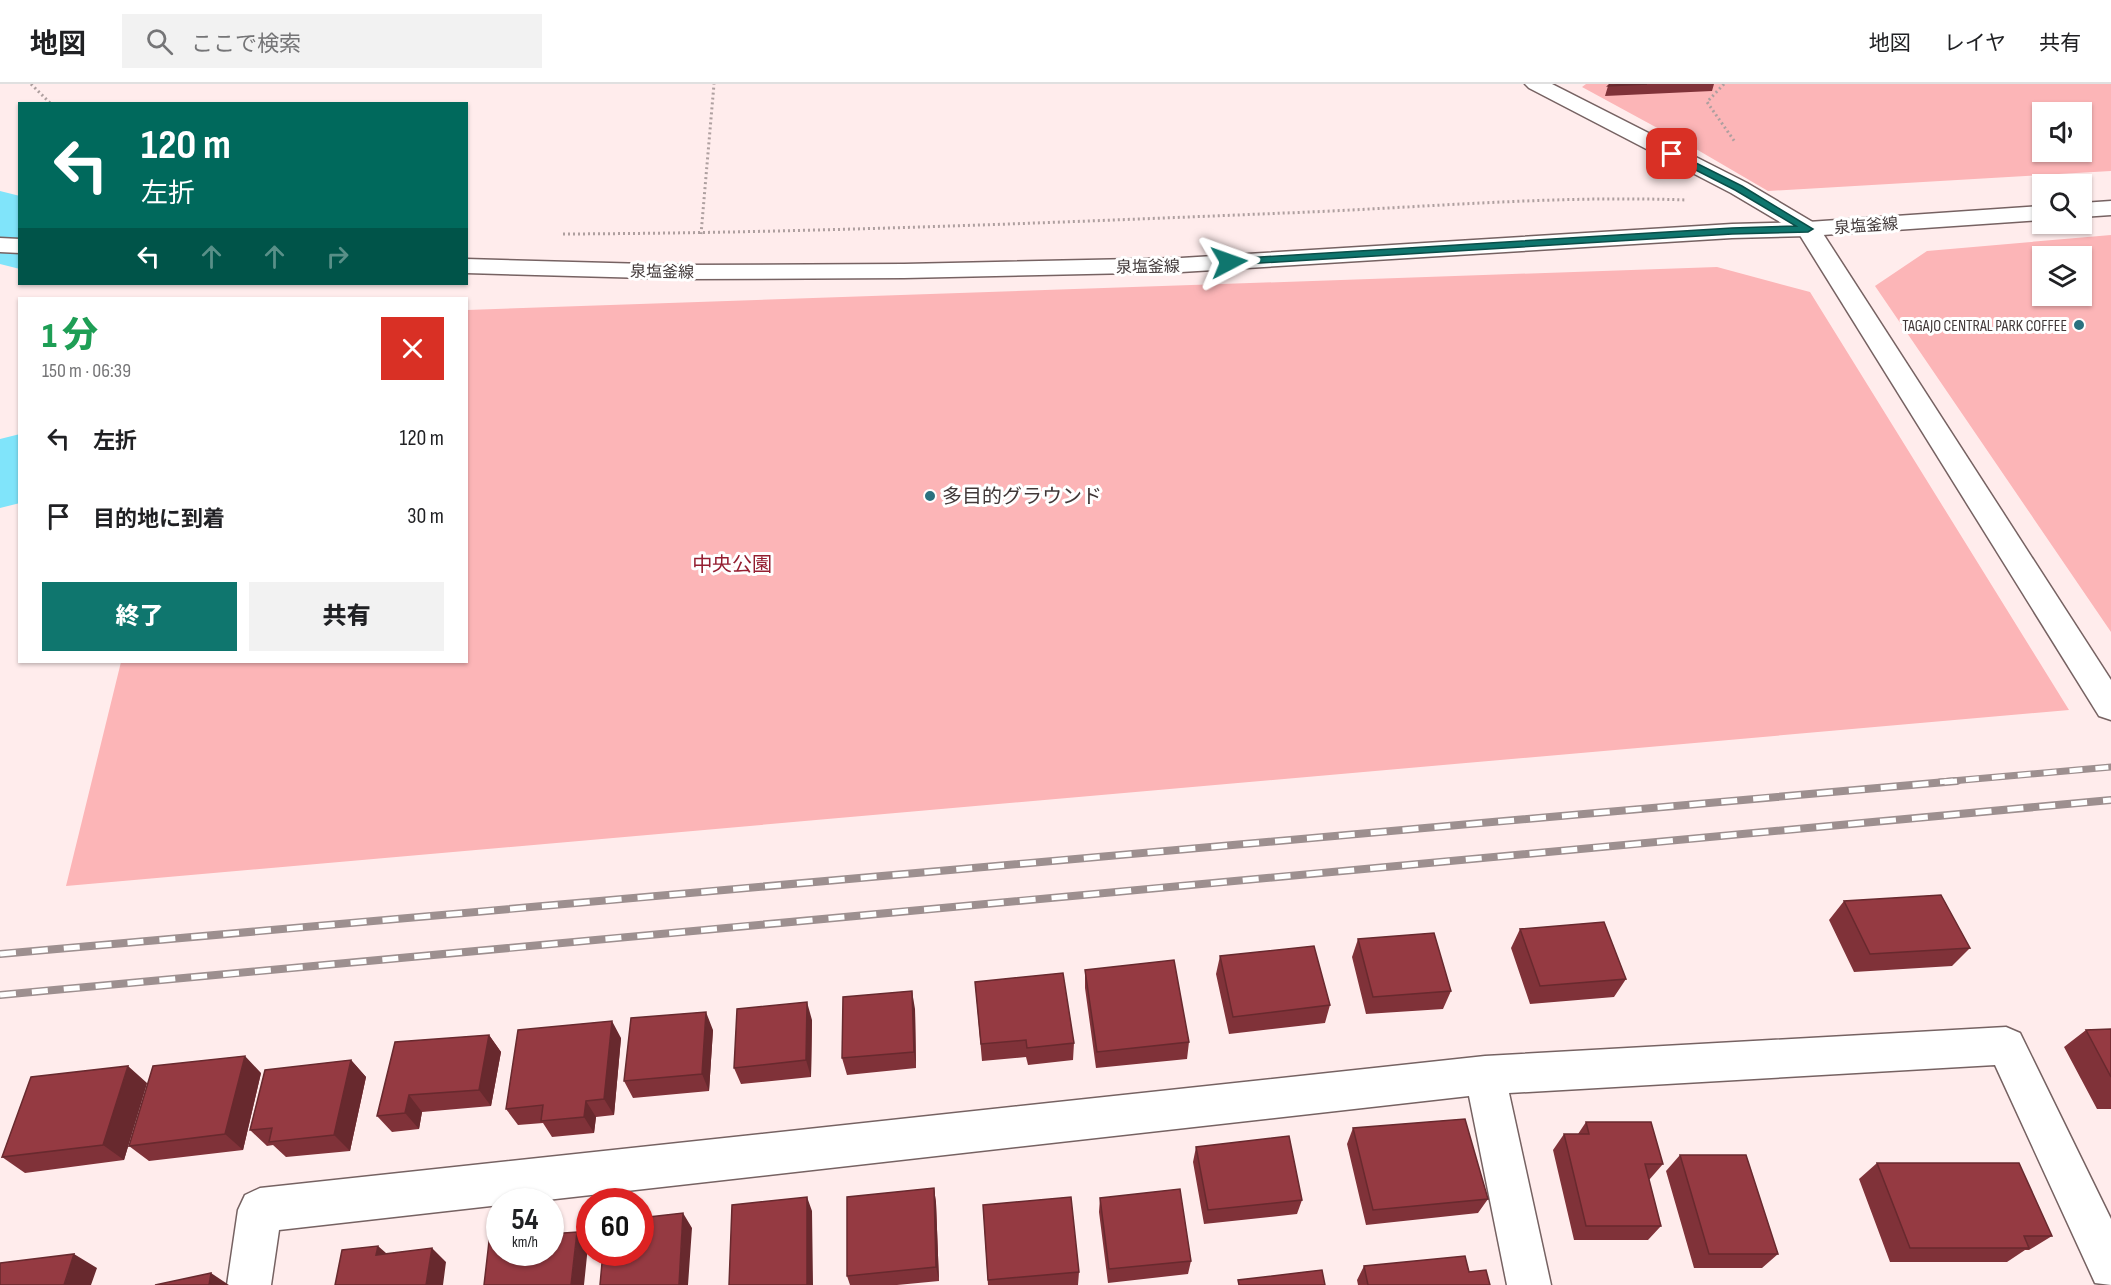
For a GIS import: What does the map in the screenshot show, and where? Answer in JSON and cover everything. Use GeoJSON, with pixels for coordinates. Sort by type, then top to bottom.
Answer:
{"type":"FeatureCollection","features":[{"type":"Feature","properties":{"kind":"street"},"geometry":{"type":"LineString","coordinates":[[1536,84],[1808,229],[2111,707]]}},
{"type":"Feature","properties":{"kind":"street"},"geometry":{"type":"LineString","coordinates":[[2092,209],[2111,208]]}},
{"type":"Feature","properties":{"kind":"street","name":"泉塩釜線"},"geometry":{"type":"LineString","coordinates":[[468,266],[718,272],[904,271],[1181,265],[2032,214]]}},
{"type":"Feature","properties":{"kind":"street"},"geometry":{"type":"LineString","coordinates":[[0,245],[18,246]]}},
{"type":"Feature","properties":{"kind":"street"},"geometry":{"type":"LineString","coordinates":[[249,1285],[260,1210],[1485,1076],[2006,1046],[2111,1268]]}},
{"type":"Feature","properties":{"kind":"street"},"geometry":{"type":"LineString","coordinates":[[1485,1076],[1529,1285]]}},
{"type":"Feature","properties":{"kind":"path"},"geometry":{"type":"LineString","coordinates":[[31,84],[49,102]]}},
{"type":"Feature","properties":{"kind":"path"},"geometry":{"type":"LineString","coordinates":[[701,234],[714,84]]}},
{"type":"Feature","properties":{"kind":"path"},"geometry":{"type":"LineString","coordinates":[[1724,84],[1707,102],[1735,142]]}},
{"type":"Feature","properties":{"kind":"path"},"geometry":{"type":"LineString","coordinates":[[554,234],[701,234],[1293,213],[1628,196],[1708,201],[1759,201]]}},
{"type":"Feature","properties":{"kind":"green space"},"geometry":{"type":"Polygon","coordinates":[[[1586,84],[2111,84],[2111,171],[1768,191],[1582,87],[1586,84]]]}},
{"type":"Feature","properties":{"kind":"green space"},"geometry":{"type":"Polygon","coordinates":[[[2111,235],[2111,632],[1875,286],[1927,251],[2111,235]]]}},
{"type":"Feature","properties":{"kind":"green space","name":"中央公園"},"geometry":{"type":"Polygon","coordinates":[[[1717,267],[1810,292],[2069,710],[66,886],[121,663],[468,663],[468,310],[1717,267]]]}},
{"type":"Feature","properties":{"kind":"building"},"geometry":{"type":"Polygon","coordinates":[[[1610,84],[1647,84],[1608,86],[1610,84]]]}},
{"type":"Feature","properties":{"kind":"building"},"geometry":{"type":"Polygon","coordinates":[[[1941,895],[1970,948],[1870,954],[1844,901],[1941,895]]]}},
{"type":"Feature","properties":{"kind":"building"},"geometry":{"type":"Polygon","coordinates":[[[1604,922],[1626,979],[1540,986],[1520,929],[1604,922]]]}},
{"type":"Feature","properties":{"kind":"building"},"geometry":{"type":"Polygon","coordinates":[[[1434,933],[1451,991],[1373,997],[1358,939],[1434,933]]]}},
{"type":"Feature","properties":{"kind":"building"},"geometry":{"type":"Polygon","coordinates":[[[1314,946],[1330,1005],[1233,1017],[1220,956],[1314,946]]]}},
{"type":"Feature","properties":{"kind":"building"},"geometry":{"type":"Polygon","coordinates":[[[1174,960],[1189,1042],[1097,1052],[1085,970],[1174,960]]]}},
{"type":"Feature","properties":{"kind":"building"},"geometry":{"type":"Polygon","coordinates":[[[1063,973],[1074,1043],[1027,1048],[1026,1040],[981,1044],[975,982],[1063,973]]]}},
{"type":"Feature","properties":{"kind":"building"},"geometry":{"type":"Polygon","coordinates":[[[912,991],[914,1052],[842,1058],[843,997],[912,991]]]}},
{"type":"Feature","properties":{"kind":"building"},"geometry":{"type":"Polygon","coordinates":[[[807,1002],[806,1060],[734,1068],[737,1009],[807,1002]]]}},
{"type":"Feature","properties":{"kind":"building"},"geometry":{"type":"Polygon","coordinates":[[[706,1012],[702,1074],[624,1081],[631,1018],[706,1012]]]}},
{"type":"Feature","properties":{"kind":"building"},"geometry":{"type":"Polygon","coordinates":[[[612,1021],[604,1099],[586,1101],[584,1117],[541,1121],[543,1105],[506,1109],[518,1030],[612,1021]]]}},
{"type":"Feature","properties":{"kind":"building"},"geometry":{"type":"Polygon","coordinates":[[[2111,1029],[2111,1077],[2086,1030],[2111,1029]]]}},
{"type":"Feature","properties":{"kind":"building"},"geometry":{"type":"Polygon","coordinates":[[[489,1035],[479,1090],[409,1095],[405,1113],[377,1116],[395,1042],[489,1035]]]}},
{"type":"Feature","properties":{"kind":"building"},"geometry":{"type":"Polygon","coordinates":[[[245,1056],[225,1134],[129,1146],[153,1066],[245,1056]]]}},
{"type":"Feature","properties":{"kind":"building"},"geometry":{"type":"Polygon","coordinates":[[[351,1060],[334,1135],[269,1142],[272,1128],[250,1130],[265,1070],[351,1060]]]}},
{"type":"Feature","properties":{"kind":"building"},"geometry":{"type":"Polygon","coordinates":[[[128,1066],[103,1145],[2,1157],[31,1077],[128,1066]]]}},
{"type":"Feature","properties":{"kind":"building"},"geometry":{"type":"Polygon","coordinates":[[[1465,1119],[1488,1199],[1373,1210],[1353,1128],[1465,1119]]]}},
{"type":"Feature","properties":{"kind":"building"},"geometry":{"type":"Polygon","coordinates":[[[1586,1122],[1651,1122],[1663,1164],[1645,1164],[1661,1226],[1586,1226],[1564,1134],[1589,1134],[1586,1122]]]}},
{"type":"Feature","properties":{"kind":"building"},"geometry":{"type":"Polygon","coordinates":[[[1289,1136],[1302,1200],[1208,1210],[1196,1147],[1289,1136]]]}},
{"type":"Feature","properties":{"kind":"building"},"geometry":{"type":"Polygon","coordinates":[[[1680,1155],[1746,1155],[1778,1254],[1709,1254],[1680,1155]]]}},
{"type":"Feature","properties":{"kind":"building"},"geometry":{"type":"Polygon","coordinates":[[[1877,1163],[2019,1163],[2052,1236],[2024,1236],[2029,1248],[1910,1248],[1877,1163]]]}},
{"type":"Feature","properties":{"kind":"building"},"geometry":{"type":"Polygon","coordinates":[[[934,1188],[936,1267],[847,1276],[847,1197],[934,1188]]]}},
{"type":"Feature","properties":{"kind":"building"},"geometry":{"type":"Polygon","coordinates":[[[1180,1189],[1191,1261],[1109,1269],[1100,1198],[1180,1189]]]}},
{"type":"Feature","properties":{"kind":"building"},"geometry":{"type":"Polygon","coordinates":[[[807,1197],[807,1285],[729,1285],[732,1205],[807,1197]]]}},
{"type":"Feature","properties":{"kind":"building"},"geometry":{"type":"Polygon","coordinates":[[[1071,1197],[1079,1272],[988,1280],[983,1205],[1071,1197]]]}},
{"type":"Feature","properties":{"kind":"building"},"geometry":{"type":"Polygon","coordinates":[[[683,1213],[679,1285],[600,1285],[602,1266],[654,1266],[654,1216],[683,1213]]]}},
{"type":"Feature","properties":{"kind":"building"},"geometry":{"type":"Polygon","coordinates":[[[576,1232],[571,1285],[484,1285],[486,1266],[564,1266],[564,1233],[576,1232]]]}},
{"type":"Feature","properties":{"kind":"building"},"geometry":{"type":"Polygon","coordinates":[[[378,1246],[376,1255],[432,1248],[426,1285],[335,1285],[342,1250],[378,1246]]]}},
{"type":"Feature","properties":{"kind":"building"},"geometry":{"type":"Polygon","coordinates":[[[74,1254],[64,1285],[0,1285],[0,1263],[74,1254]]]}},
{"type":"Feature","properties":{"kind":"building"},"geometry":{"type":"Polygon","coordinates":[[[1465,1256],[1469,1272],[1486,1270],[1490,1285],[1368,1285],[1364,1266],[1465,1256]]]}},
{"type":"Feature","properties":{"kind":"building"},"geometry":{"type":"Polygon","coordinates":[[[1322,1270],[1325,1285],[1239,1285],[1238,1280],[1322,1270]]]}},
{"type":"Feature","properties":{"kind":"building"},"geometry":{"type":"Polygon","coordinates":[[[211,1273],[209,1285],[155,1285],[211,1273]]]}},
{"type":"Feature","properties":{"kind":"waterway"},"geometry":{"type":"LineString","coordinates":[[0,209],[18,247]]}},
{"type":"Feature","properties":{"kind":"waterway"},"geometry":{"type":"LineString","coordinates":[[0,484],[18,460]]}},
{"type":"Feature","properties":{"kind":"railway"},"geometry":{"type":"LineString","coordinates":[[1940,782],[2111,767]]}},
{"type":"Feature","properties":{"kind":"railway"},"geometry":{"type":"LineString","coordinates":[[0,954],[1957,781]]}},
{"type":"Feature","properties":{"kind":"railway"},"geometry":{"type":"LineString","coordinates":[[0,995],[2111,800]]}},
{"type":"Feature","properties":{"kind":"place","name":"TAGAJO CENTRAL PARK COFFEE"},"geometry":{"type":"Point","coordinates":[2079,325]}},
{"type":"Feature","properties":{"kind":"place","name":"多目的グラウンド"},"geometry":{"type":"Point","coordinates":[930,496]}},
{"type":"Feature","properties":{"kind":"route"},"geometry":{"type":"LineString","coordinates":[[1229,262],[1732,231],[1808,229],[1738,188],[1672,154]]}}]}
